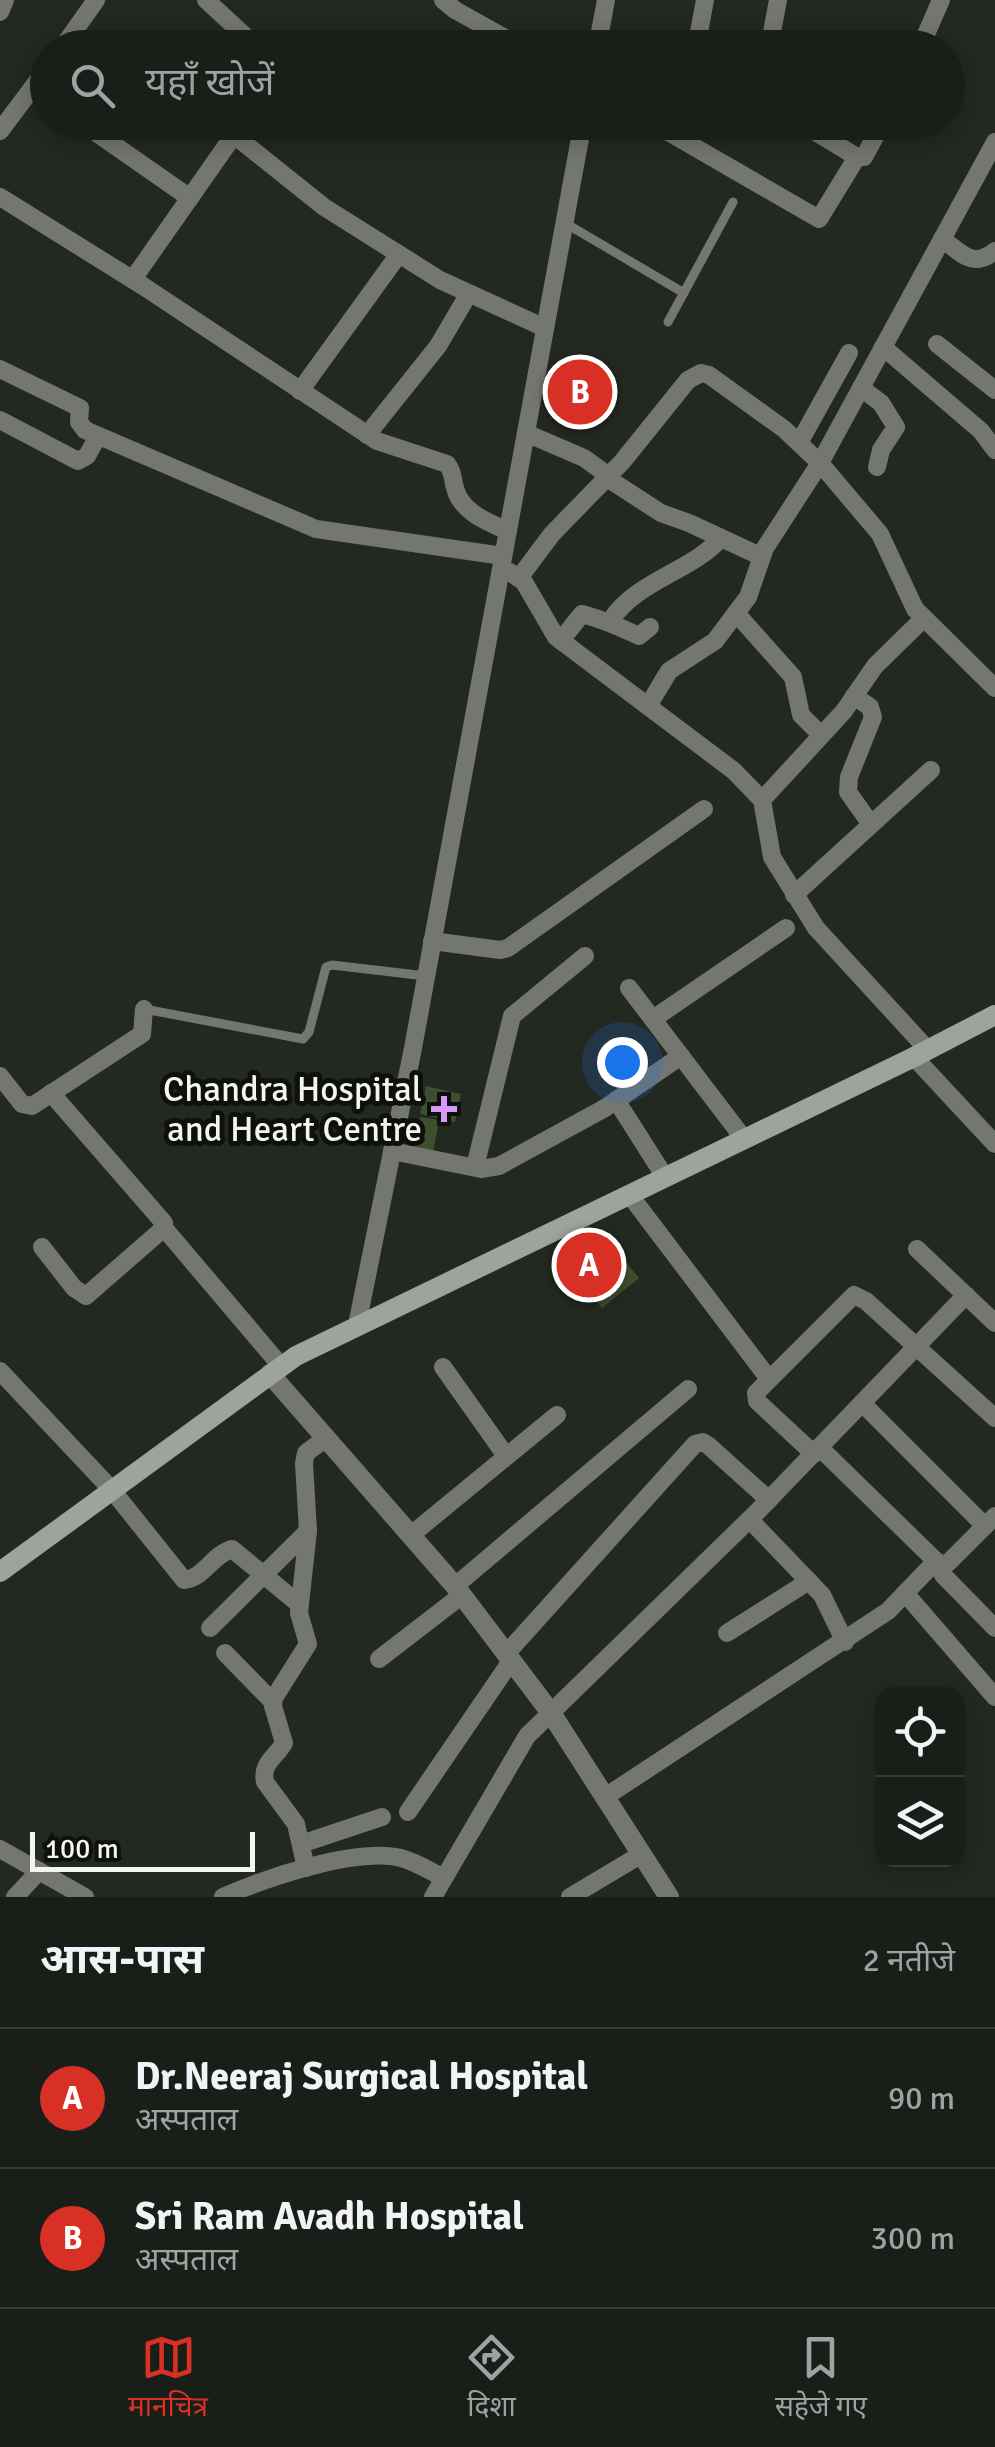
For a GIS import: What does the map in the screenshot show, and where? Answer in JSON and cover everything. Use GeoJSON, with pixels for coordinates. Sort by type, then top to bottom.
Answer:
{"type":"FeatureCollection","features":[{"type":"Feature","properties":{"kind":"main road"},"geometry":{"type":"LineString","coordinates":[[4,1563],[112,1490],[275,1370],[357,1325],[995,1015]]}},
{"type":"Feature","properties":{"kind":"street"},"geometry":{"type":"LineString","coordinates":[[0,12],[5,0]]}},
{"type":"Feature","properties":{"kind":"street"},"geometry":{"type":"LineString","coordinates":[[75,30],[96,0]]}},
{"type":"Feature","properties":{"kind":"street"},"geometry":{"type":"LineString","coordinates":[[206,0],[238,30]]}},
{"type":"Feature","properties":{"kind":"street"},"geometry":{"type":"LineString","coordinates":[[443,0],[491,30]]}},
{"type":"Feature","properties":{"kind":"street"},"geometry":{"type":"LineString","coordinates":[[600,30],[606,0]]}},
{"type":"Feature","properties":{"kind":"street"},"geometry":{"type":"LineString","coordinates":[[699,30],[705,0]]}},
{"type":"Feature","properties":{"kind":"street"},"geometry":{"type":"LineString","coordinates":[[773,30],[778,0]]}},
{"type":"Feature","properties":{"kind":"street"},"geometry":{"type":"LineString","coordinates":[[928,30],[941,0]]}},
{"type":"Feature","properties":{"kind":"street"},"geometry":{"type":"LineString","coordinates":[[3,122],[30,90]]}},
{"type":"Feature","properties":{"kind":"street"},"geometry":{"type":"LineString","coordinates":[[107,140],[190,198]]}},
{"type":"Feature","properties":{"kind":"street"},"geometry":{"type":"LineString","coordinates":[[132,280],[231,140]]}},
{"type":"Feature","properties":{"kind":"street"},"geometry":{"type":"LineString","coordinates":[[251,140],[324,207],[468,295],[545,328]]}},
{"type":"Feature","properties":{"kind":"street"},"geometry":{"type":"LineString","coordinates":[[357,1325],[426,976],[580,140]]}},
{"type":"Feature","properties":{"kind":"street"},"geometry":{"type":"LineString","coordinates":[[694,140],[819,219],[857,157]]}},
{"type":"Feature","properties":{"kind":"street"},"geometry":{"type":"LineString","coordinates":[[829,140],[857,157],[864,157],[875,140]]}},
{"type":"Feature","properties":{"kind":"street"},"geometry":{"type":"LineString","coordinates":[[648,706],[669,672],[715,641],[752,588],[760,556],[820,463],[995,142]]}},
{"type":"Feature","properties":{"kind":"street"},"geometry":{"type":"LineString","coordinates":[[0,196],[377,441],[447,464],[454,473],[455,490],[461,502],[481,519],[508,531]]}},
{"type":"Feature","properties":{"kind":"street"},"geometry":{"type":"LineString","coordinates":[[942,238],[976,261],[995,251]]}},
{"type":"Feature","properties":{"kind":"street"},"geometry":{"type":"LineString","coordinates":[[300,391],[399,254]]}},
{"type":"Feature","properties":{"kind":"street"},"geometry":{"type":"LineString","coordinates":[[367,434],[438,346],[468,295]]}},
{"type":"Feature","properties":{"kind":"street"},"geometry":{"type":"LineString","coordinates":[[938,344],[995,390]]}},
{"type":"Feature","properties":{"kind":"street"},"geometry":{"type":"LineString","coordinates":[[883,347],[981,431],[995,450]]}},
{"type":"Feature","properties":{"kind":"street"},"geometry":{"type":"LineString","coordinates":[[799,443],[849,353]]}},
{"type":"Feature","properties":{"kind":"street"},"geometry":{"type":"LineString","coordinates":[[0,369],[80,408],[80,427],[316,529],[502,561],[519,578],[550,630],[734,771],[762,800],[772,857],[824,939],[995,1144]]}},
{"type":"Feature","properties":{"kind":"street"},"geometry":{"type":"LineString","coordinates":[[519,578],[552,534],[608,477],[688,380],[701,372],[720,382],[820,463],[880,534],[910,602],[923,619],[995,688]]}},
{"type":"Feature","properties":{"kind":"street"},"geometry":{"type":"LineString","coordinates":[[861,388],[881,403],[895,424],[878,466]]}},
{"type":"Feature","properties":{"kind":"street"},"geometry":{"type":"LineString","coordinates":[[0,420],[78,461],[88,456],[98,436]]}},
{"type":"Feature","properties":{"kind":"street"},"geometry":{"type":"LineString","coordinates":[[526,433],[584,458],[661,514],[760,556]]}},
{"type":"Feature","properties":{"kind":"street"},"geometry":{"type":"LineString","coordinates":[[611,620],[618,610],[678,568],[706,555],[722,538]]}},
{"type":"Feature","properties":{"kind":"street"},"geometry":{"type":"LineString","coordinates":[[736,613],[793,676],[801,715],[821,736]]}},
{"type":"Feature","properties":{"kind":"street"},"geometry":{"type":"LineString","coordinates":[[561,640],[582,614],[600,621],[611,620],[636,635],[650,627]]}},
{"type":"Feature","properties":{"kind":"street"},"geometry":{"type":"LineString","coordinates":[[762,800],[821,736],[867,676],[923,619]]}},
{"type":"Feature","properties":{"kind":"street"},"geometry":{"type":"LineString","coordinates":[[854,696],[870,707],[873,717],[849,777],[848,792],[870,823]]}},
{"type":"Feature","properties":{"kind":"street"},"geometry":{"type":"LineString","coordinates":[[794,894],[931,770]]}},
{"type":"Feature","properties":{"kind":"street"},"geometry":{"type":"LineString","coordinates":[[432,941],[508,948],[704,809]]}},
{"type":"Feature","properties":{"kind":"street"},"geometry":{"type":"LineString","coordinates":[[653,1019],[786,928]]}},
{"type":"Feature","properties":{"kind":"street"},"geometry":{"type":"LineString","coordinates":[[474,1168],[512,1016],[585,956]]}},
{"type":"Feature","properties":{"kind":"street"},"geometry":{"type":"LineString","coordinates":[[629,988],[744,1139]]}},
{"type":"Feature","properties":{"kind":"street"},"geometry":{"type":"LineString","coordinates":[[0,1076],[22,1104],[32,1106],[142,1034],[144,1009]]}},
{"type":"Feature","properties":{"kind":"street"},"geometry":{"type":"LineString","coordinates":[[392,1151],[474,1168],[499,1166],[616,1100],[681,1056]]}},
{"type":"Feature","properties":{"kind":"street"},"geometry":{"type":"LineString","coordinates":[[51,1093],[164,1223],[164,1228],[326,1438],[458,1591],[509,1657],[551,1712],[669,1897]]}},
{"type":"Feature","properties":{"kind":"street"},"geometry":{"type":"LineString","coordinates":[[616,1100],[665,1176]]}},
{"type":"Feature","properties":{"kind":"street"},"geometry":{"type":"LineString","coordinates":[[629,1194],[769,1379]]}},
{"type":"Feature","properties":{"kind":"street"},"geometry":{"type":"LineString","coordinates":[[42,1247],[74,1288],[86,1296],[164,1228]]}},
{"type":"Feature","properties":{"kind":"street"},"geometry":{"type":"LineString","coordinates":[[917,1249],[995,1322]]}},
{"type":"Feature","properties":{"kind":"street"},"geometry":{"type":"LineString","coordinates":[[995,1418],[866,1301],[854,1295],[756,1393],[757,1400],[938,1562],[944,1574],[995,1628]]}},
{"type":"Feature","properties":{"kind":"street"},"geometry":{"type":"LineString","coordinates":[[433,1897],[527,1736],[750,1520],[966,1296]]}},
{"type":"Feature","properties":{"kind":"street"},"geometry":{"type":"LineString","coordinates":[[443,1367],[506,1456]]}},
{"type":"Feature","properties":{"kind":"street"},"geometry":{"type":"LineString","coordinates":[[0,1371],[112,1490],[184,1580],[194,1578],[228,1549],[238,1552],[299,1604]]}},
{"type":"Feature","properties":{"kind":"street"},"geometry":{"type":"LineString","coordinates":[[378,1660],[688,1389]]}},
{"type":"Feature","properties":{"kind":"street"},"geometry":{"type":"LineString","coordinates":[[604,1797],[845,1642],[888,1611],[938,1562],[948,1563],[990,1521],[862,1403]]}},
{"type":"Feature","properties":{"kind":"street"},"geometry":{"type":"LineString","coordinates":[[411,1535],[557,1415]]}},
{"type":"Feature","properties":{"kind":"street"},"geometry":{"type":"LineString","coordinates":[[273,1702],[308,1644],[299,1604],[308,1531],[304,1457],[326,1438]]}},
{"type":"Feature","properties":{"kind":"street"},"geometry":{"type":"LineString","coordinates":[[408,1812],[509,1657],[696,1444],[703,1442],[709,1446],[769,1500]]}},
{"type":"Feature","properties":{"kind":"street"},"geometry":{"type":"LineString","coordinates":[[750,1520],[809,1581],[829,1607],[845,1642]]}},
{"type":"Feature","properties":{"kind":"street"},"geometry":{"type":"LineString","coordinates":[[210,1628],[308,1531]]}},
{"type":"Feature","properties":{"kind":"street"},"geometry":{"type":"LineString","coordinates":[[727,1634],[809,1581]]}},
{"type":"Feature","properties":{"kind":"street"},"geometry":{"type":"LineString","coordinates":[[905,1593],[995,1697]]}},
{"type":"Feature","properties":{"kind":"street"},"geometry":{"type":"LineString","coordinates":[[225,1653],[273,1702],[284,1743],[265,1765],[263,1774],[296,1824],[301,1844],[298,1870]]}},
{"type":"Feature","properties":{"kind":"street"},"geometry":{"type":"LineString","coordinates":[[301,1844],[382,1817]]}},
{"type":"Feature","properties":{"kind":"street"},"geometry":{"type":"LineString","coordinates":[[0,1849],[84,1897]]}},
{"type":"Feature","properties":{"kind":"street"},"geometry":{"type":"LineString","coordinates":[[570,1897],[642,1854]]}},
{"type":"Feature","properties":{"kind":"street"},"geometry":{"type":"LineString","coordinates":[[223,1897],[298,1870],[363,1856],[412,1862],[444,1878]]}},
{"type":"Feature","properties":{"kind":"street"},"geometry":{"type":"LineString","coordinates":[[15,1897],[38,1871]]}},
{"type":"Feature","properties":{"kind":"lane"},"geometry":{"type":"LineString","coordinates":[[668,322],[733,202]]}},
{"type":"Feature","properties":{"kind":"lane"},"geometry":{"type":"LineString","coordinates":[[564,223],[684,293]]}},
{"type":"Feature","properties":{"kind":"lane"},"geometry":{"type":"LineString","coordinates":[[144,1009],[302,1039],[309,1032],[326,967],[426,976]]}},
{"type":"Feature","properties":{"kind":"building"},"geometry":{"type":"Polygon","coordinates":[[[563,375],[611,395],[602,416],[555,397],[563,375]]]}},
{"type":"Feature","properties":{"kind":"building"},"geometry":{"type":"Polygon","coordinates":[[[426,1086],[461,1094],[455,1122],[420,1114],[426,1086]]]}},
{"type":"Feature","properties":{"kind":"building"},"geometry":{"type":"Polygon","coordinates":[[[420,1117],[439,1120],[433,1154],[414,1150],[420,1117]]]}},
{"type":"Feature","properties":{"kind":"building"},"geometry":{"type":"Polygon","coordinates":[[[600,1230],[639,1278],[602,1308],[556,1251],[600,1230]]]}},
{"type":"Feature","properties":{"kind":"place","name":"Sri Ram Avadh Hospital"},"geometry":{"type":"Point","coordinates":[580,392]}},
{"type":"Feature","properties":{"kind":"place","name":"Chandra Hospital and Heart Centre"},"geometry":{"type":"Point","coordinates":[444,1109]}},
{"type":"Feature","properties":{"kind":"place","name":"Dr.Neeraj Surgical Hospital"},"geometry":{"type":"Point","coordinates":[589,1265]}}]}
